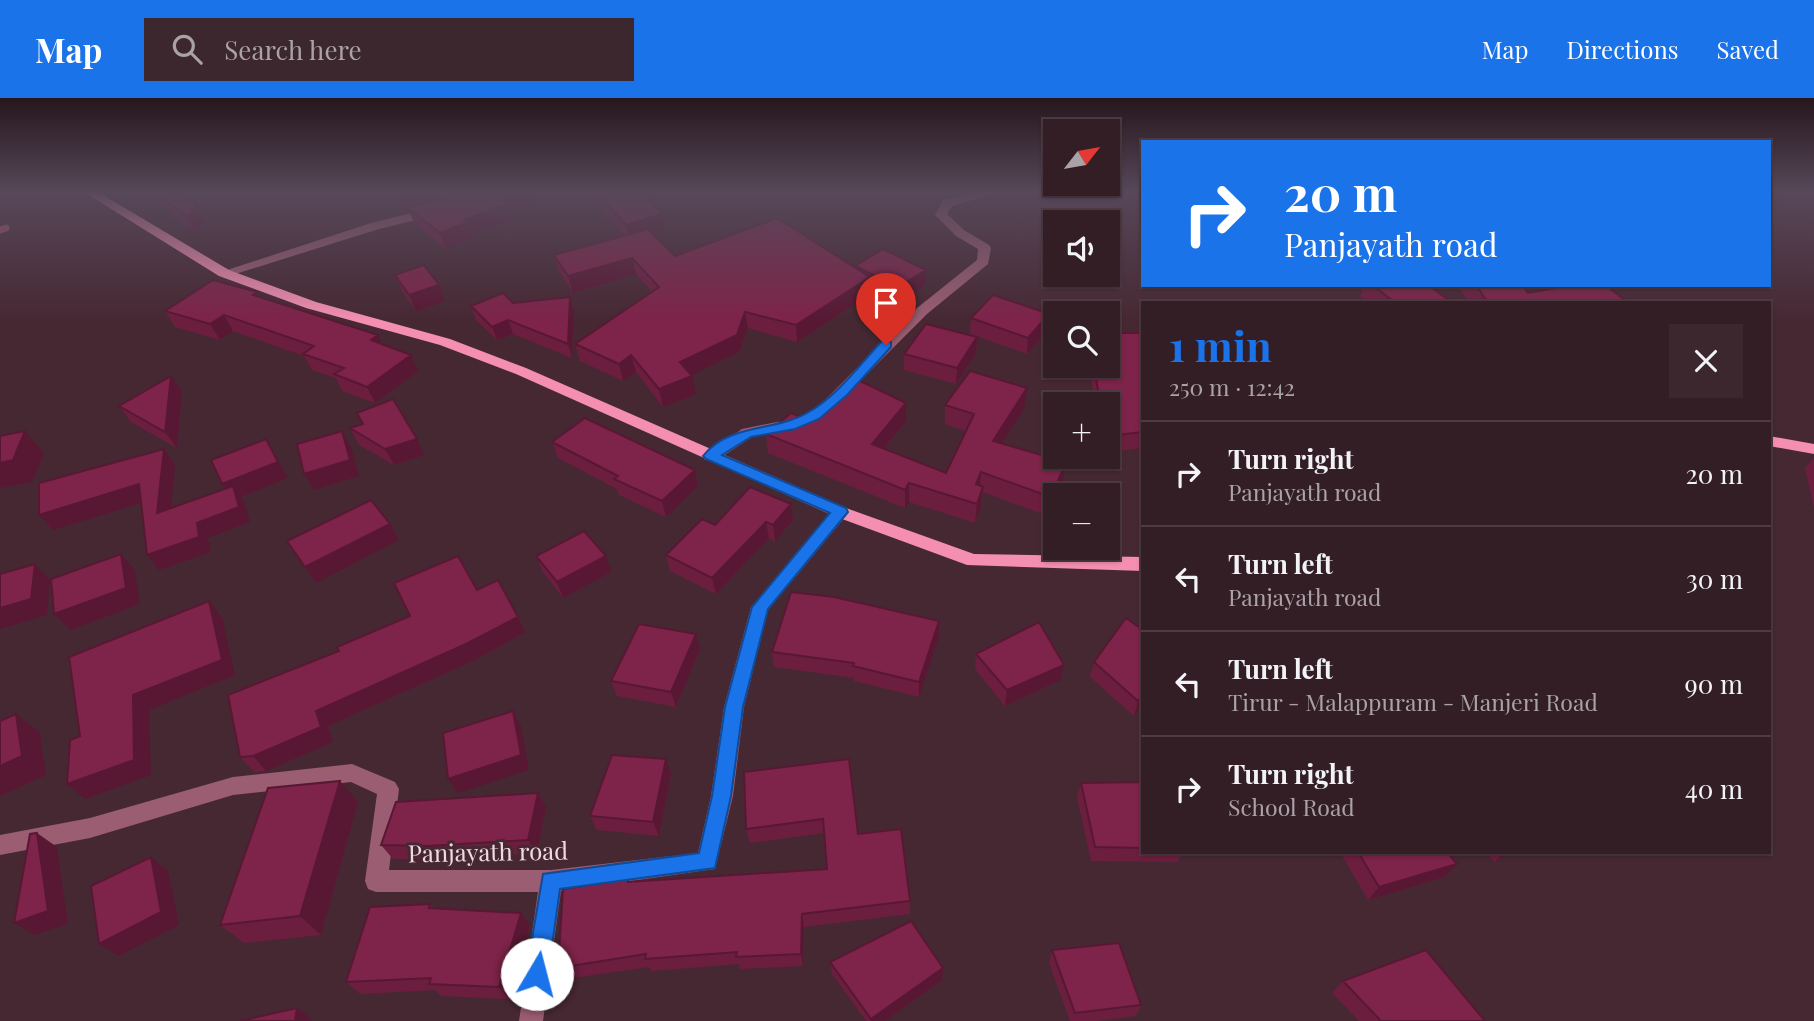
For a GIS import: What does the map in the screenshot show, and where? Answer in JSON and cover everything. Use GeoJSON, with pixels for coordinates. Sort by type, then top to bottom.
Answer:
{"type":"FeatureCollection","features":[{"type":"Feature","properties":{"kind":"main road"},"geometry":{"type":"LineString","coordinates":[[161,235],[224,273],[311,305],[445,342],[496,361],[840,512],[974,560],[1141,564]]}},
{"type":"Feature","properties":{"kind":"main road"},"geometry":{"type":"LineString","coordinates":[[1771,440],[1814,449]]}},
{"type":"Feature","properties":{"kind":"street"},"geometry":{"type":"LineString","coordinates":[[224,273],[346,235]]}},
{"type":"Feature","properties":{"kind":"street"},"geometry":{"type":"LineString","coordinates":[[711,456],[747,433],[795,424],[814,416],[842,392],[868,362],[922,311],[983,261],[985,248],[963,235]]}},
{"type":"Feature","properties":{"kind":"street","name":"Panjayath road"},"geometry":{"type":"LineString","coordinates":[[0,845],[90,828],[233,786],[352,773],[388,789],[376,881],[551,881],[707,862],[722,796],[734,707],[760,607],[840,512]]}},
{"type":"Feature","properties":{"kind":"street"},"geometry":{"type":"LineString","coordinates":[[531,1021],[551,881]]}},
{"type":"Feature","properties":{"kind":"building"},"geometry":{"type":"Polygon","coordinates":[[[626,235],[654,235],[675,256],[731,235],[804,235],[870,277],[796,325],[745,312],[737,335],[680,362],[692,376],[659,389],[631,355],[619,364],[575,344],[659,287],[632,258],[568,276],[554,255],[626,235]]]}},
{"type":"Feature","properties":{"kind":"building"},"geometry":{"type":"Polygon","coordinates":[[[883,249],[926,270],[898,287],[855,266],[883,249]]]}},
{"type":"Feature","properties":{"kind":"building"},"geometry":{"type":"Polygon","coordinates":[[[424,265],[439,285],[409,295],[395,275],[424,265]]]}},
{"type":"Feature","properties":{"kind":"building"},"geometry":{"type":"Polygon","coordinates":[[[213,280],[257,292],[253,295],[378,335],[371,340],[411,355],[367,387],[334,374],[344,368],[303,354],[314,346],[224,315],[210,324],[165,311],[213,280]]]}},
{"type":"Feature","properties":{"kind":"building"},"geometry":{"type":"Polygon","coordinates":[[[1375,287],[1431,287],[1450,301],[1393,301],[1375,287]]]}},
{"type":"Feature","properties":{"kind":"building"},"geometry":{"type":"Polygon","coordinates":[[[1477,287],[1524,287],[1528,293],[1561,287],[1608,287],[1626,301],[1487,301],[1477,287]]]}},
{"type":"Feature","properties":{"kind":"building"},"geometry":{"type":"Polygon","coordinates":[[[503,293],[513,303],[570,297],[568,344],[508,320],[492,327],[471,306],[503,293]]]}},
{"type":"Feature","properties":{"kind":"building"},"geometry":{"type":"Polygon","coordinates":[[[993,295],[1043,312],[1043,321],[1028,338],[971,318],[993,295]]]}},
{"type":"Feature","properties":{"kind":"building"},"geometry":{"type":"Polygon","coordinates":[[[926,324],[977,337],[957,368],[904,354],[926,324]]]}},
{"type":"Feature","properties":{"kind":"building"},"geometry":{"type":"Polygon","coordinates":[[[1120,333],[1141,333],[1141,432],[1120,435],[1120,392],[1098,392],[1096,378],[1120,378],[1120,333]]]}},
{"type":"Feature","properties":{"kind":"building"},"geometry":{"type":"Polygon","coordinates":[[[970,371],[1027,388],[993,441],[1043,455],[1043,469],[1063,469],[1057,483],[1043,483],[1043,494],[981,472],[976,484],[983,487],[977,504],[909,483],[905,490],[766,434],[791,413],[806,419],[856,379],[906,403],[872,444],[946,473],[974,414],[945,405],[970,371]]]}},
{"type":"Feature","properties":{"kind":"building"},"geometry":{"type":"Polygon","coordinates":[[[171,376],[165,432],[119,406],[171,376]]]}},
{"type":"Feature","properties":{"kind":"building"},"geometry":{"type":"Polygon","coordinates":[[[393,399],[417,439],[385,449],[350,428],[363,424],[357,413],[393,399]]]}},
{"type":"Feature","properties":{"kind":"building"},"geometry":{"type":"Polygon","coordinates":[[[585,418],[695,470],[662,501],[614,479],[618,476],[552,442],[585,418]]]}},
{"type":"Feature","properties":{"kind":"building"},"geometry":{"type":"Polygon","coordinates":[[[25,431],[13,460],[0,463],[0,436],[25,431]]]}},
{"type":"Feature","properties":{"kind":"building"},"geometry":{"type":"Polygon","coordinates":[[[342,431],[350,460],[304,474],[297,444],[342,431]]]}},
{"type":"Feature","properties":{"kind":"building"},"geometry":{"type":"Polygon","coordinates":[[[266,439],[278,462],[222,484],[211,460],[266,439]]]}},
{"type":"Feature","properties":{"kind":"building"},"geometry":{"type":"Polygon","coordinates":[[[164,449],[157,513],[233,486],[239,507],[197,523],[199,537],[147,555],[139,484],[39,515],[39,483],[164,449]]]}},
{"type":"Feature","properties":{"kind":"building"},"geometry":{"type":"Polygon","coordinates":[[[750,487],[791,504],[773,525],[766,522],[712,578],[666,555],[702,519],[715,525],[750,487]]]}},
{"type":"Feature","properties":{"kind":"building"},"geometry":{"type":"Polygon","coordinates":[[[371,500],[390,524],[305,567],[287,541],[371,500]]]}},
{"type":"Feature","properties":{"kind":"building"},"geometry":{"type":"Polygon","coordinates":[[[584,531],[606,556],[557,582],[536,556],[584,531]]]}},
{"type":"Feature","properties":{"kind":"building"},"geometry":{"type":"Polygon","coordinates":[[[121,554],[126,588],[54,614],[51,579],[121,554]]]}},
{"type":"Feature","properties":{"kind":"building"},"geometry":{"type":"Polygon","coordinates":[[[458,556],[477,590],[498,580],[518,617],[466,644],[316,711],[321,727],[253,756],[240,757],[228,695],[339,651],[337,647],[410,616],[394,583],[458,556]]]}},
{"type":"Feature","properties":{"kind":"building"},"geometry":{"type":"Polygon","coordinates":[[[35,564],[31,599],[0,608],[0,574],[35,564]]]}},
{"type":"Feature","properties":{"kind":"building"},"geometry":{"type":"Polygon","coordinates":[[[791,592],[834,597],[939,621],[919,682],[853,666],[854,663],[772,652],[791,592]]]}},
{"type":"Feature","properties":{"kind":"building"},"geometry":{"type":"Polygon","coordinates":[[[209,601],[222,660],[133,695],[134,760],[67,784],[70,740],[80,736],[69,657],[209,601]]]}},
{"type":"Feature","properties":{"kind":"building"},"geometry":{"type":"Polygon","coordinates":[[[1126,618],[1141,629],[1141,697],[1138,701],[1094,662],[1126,618]]]}},
{"type":"Feature","properties":{"kind":"building"},"geometry":{"type":"Polygon","coordinates":[[[1039,622],[1064,665],[1007,690],[976,654],[1039,622]]]}},
{"type":"Feature","properties":{"kind":"building"},"geometry":{"type":"Polygon","coordinates":[[[639,624],[696,634],[671,692],[611,681],[639,624]]]}},
{"type":"Feature","properties":{"kind":"building"},"geometry":{"type":"Polygon","coordinates":[[[513,711],[521,755],[448,779],[443,733],[513,711]]]}},
{"type":"Feature","properties":{"kind":"building"},"geometry":{"type":"Polygon","coordinates":[[[16,714],[22,756],[0,766],[0,721],[16,714]]]}},
{"type":"Feature","properties":{"kind":"building"},"geometry":{"type":"Polygon","coordinates":[[[612,755],[666,759],[653,822],[590,816],[612,755]]]}},
{"type":"Feature","properties":{"kind":"building"},"geometry":{"type":"Polygon","coordinates":[[[849,759],[858,834],[901,829],[910,901],[802,914],[801,954],[736,957],[737,952],[645,959],[646,954],[558,968],[563,889],[628,879],[628,882],[827,869],[823,819],[746,829],[744,772],[849,759]]]}},
{"type":"Feature","properties":{"kind":"building"},"geometry":{"type":"Polygon","coordinates":[[[340,781],[300,916],[220,925],[268,788],[340,781]]]}},
{"type":"Feature","properties":{"kind":"building"},"geometry":{"type":"Polygon","coordinates":[[[1141,782],[1141,848],[1095,847],[1081,783],[1141,782]]]}},
{"type":"Feature","properties":{"kind":"building"},"geometry":{"type":"Polygon","coordinates":[[[538,793],[528,840],[429,846],[381,845],[396,802],[538,793]]]}},
{"type":"Feature","properties":{"kind":"building"},"geometry":{"type":"Polygon","coordinates":[[[37,833],[48,911],[14,923],[30,834],[37,833]]]}},
{"type":"Feature","properties":{"kind":"building"},"geometry":{"type":"Polygon","coordinates":[[[1359,854],[1449,854],[1457,864],[1379,887],[1359,854]]]}},
{"type":"Feature","properties":{"kind":"building"},"geometry":{"type":"Polygon","coordinates":[[[151,857],[161,912],[99,944],[91,886],[151,857]]]}},
{"type":"Feature","properties":{"kind":"building"},"geometry":{"type":"Polygon","coordinates":[[[430,904],[429,908],[521,913],[499,987],[429,984],[431,978],[346,982],[370,907],[430,904]]]}},
{"type":"Feature","properties":{"kind":"building"},"geometry":{"type":"Polygon","coordinates":[[[911,921],[943,968],[871,1019],[830,962],[911,921]]]}},
{"type":"Feature","properties":{"kind":"building"},"geometry":{"type":"Polygon","coordinates":[[[1119,943],[1141,1005],[1075,1013],[1052,950],[1119,943]]]}},
{"type":"Feature","properties":{"kind":"building"},"geometry":{"type":"Polygon","coordinates":[[[1426,950],[1485,1021],[1381,1021],[1343,981],[1426,950]]]}},
{"type":"Feature","properties":{"kind":"building"},"geometry":{"type":"Polygon","coordinates":[[[297,1008],[295,1021],[240,1021],[297,1008]]]}},
{"type":"Feature","properties":{"kind":"route"},"geometry":{"type":"LineString","coordinates":[[537,974],[551,881],[707,862],[722,796],[734,707],[760,607],[840,512],[711,456],[747,433],[795,424],[814,416],[842,392],[886,345]]}}]}
